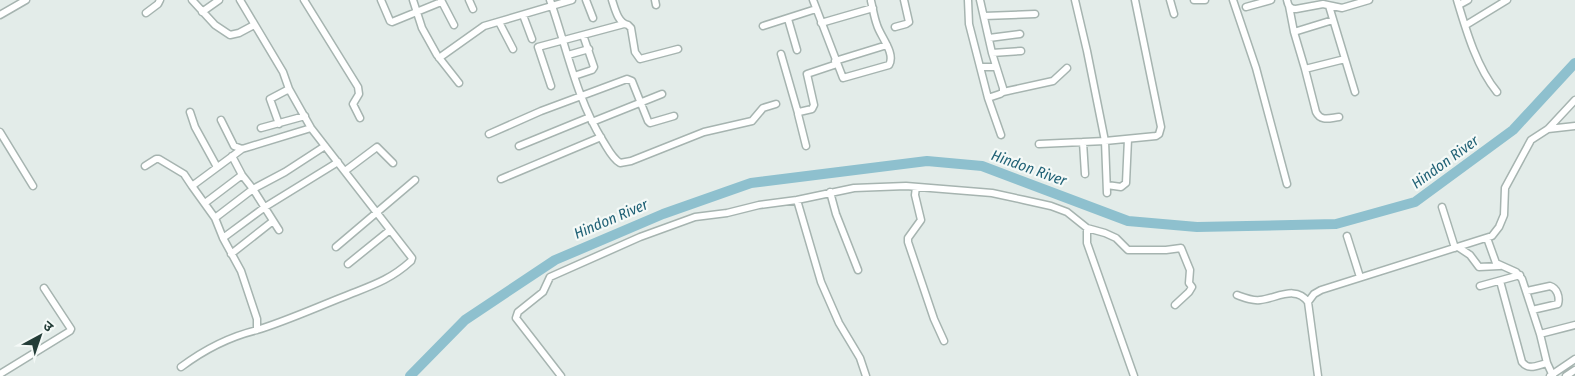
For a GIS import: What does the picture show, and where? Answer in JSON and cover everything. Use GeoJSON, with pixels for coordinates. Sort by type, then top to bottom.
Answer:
{"type":"FeatureCollection","features":[{"type":"Feature","properties":{"kind":"street"},"geometry":{"type":"LineString","coordinates":[[0,15],[26,0]]}},
{"type":"Feature","properties":{"kind":"street"},"geometry":{"type":"LineString","coordinates":[[146,13],[158,4],[160,0]]}},
{"type":"Feature","properties":{"kind":"street"},"geometry":{"type":"LineString","coordinates":[[192,0],[215,25],[230,35],[239,33],[254,25]]}},
{"type":"Feature","properties":{"kind":"street"},"geometry":{"type":"LineString","coordinates":[[202,12],[219,0]]}},
{"type":"Feature","properties":{"kind":"street"},"geometry":{"type":"LineString","coordinates":[[182,367],[217,343],[304,314],[383,282],[412,261],[412,258],[311,128],[289,88],[283,72],[240,0]]}},
{"type":"Feature","properties":{"kind":"street"},"geometry":{"type":"LineString","coordinates":[[304,0],[358,87],[359,94],[353,104],[360,118]]}},
{"type":"Feature","properties":{"kind":"street"},"geometry":{"type":"LineString","coordinates":[[381,0],[392,22],[441,1],[454,25]]}},
{"type":"Feature","properties":{"kind":"street"},"geometry":{"type":"LineString","coordinates":[[413,0],[422,28],[439,58],[459,83]]}},
{"type":"Feature","properties":{"kind":"street"},"geometry":{"type":"LineString","coordinates":[[469,0],[473,9]]}},
{"type":"Feature","properties":{"kind":"street"},"geometry":{"type":"LineString","coordinates":[[439,58],[484,26],[551,3],[572,0]]}},
{"type":"Feature","properties":{"kind":"street"},"geometry":{"type":"LineString","coordinates":[[586,0],[593,18]]}},
{"type":"Feature","properties":{"kind":"street"},"geometry":{"type":"LineString","coordinates":[[612,0],[619,18],[630,28],[635,52],[640,59],[678,49]]}},
{"type":"Feature","properties":{"kind":"street"},"geometry":{"type":"LineString","coordinates":[[813,0],[821,24],[843,78],[889,65],[892,60],[879,30],[872,5],[821,24]]}},
{"type":"Feature","properties":{"kind":"street"},"geometry":{"type":"LineString","coordinates":[[895,27],[909,22],[904,0]]}},
{"type":"Feature","properties":{"kind":"street"},"geometry":{"type":"LineString","coordinates":[[968,0],[968,17],[980,67],[988,98],[1001,135]]}},
{"type":"Feature","properties":{"kind":"street"},"geometry":{"type":"LineString","coordinates":[[980,0],[1002,92]]}},
{"type":"Feature","properties":{"kind":"street"},"geometry":{"type":"LineString","coordinates":[[1075,0],[1088,51],[1105,141],[1107,193]]}},
{"type":"Feature","properties":{"kind":"street"},"geometry":{"type":"LineString","coordinates":[[1039,144],[1105,141],[1156,136],[1162,130],[1136,0]]}},
{"type":"Feature","properties":{"kind":"street"},"geometry":{"type":"LineString","coordinates":[[1170,0],[1174,14]]}},
{"type":"Feature","properties":{"kind":"street"},"geometry":{"type":"LineString","coordinates":[[1194,0],[1205,0]]}},
{"type":"Feature","properties":{"kind":"street"},"geometry":{"type":"LineString","coordinates":[[1233,0],[1256,68],[1287,184]]}},
{"type":"Feature","properties":{"kind":"street"},"geometry":{"type":"LineString","coordinates":[[1246,7],[1271,0]]}},
{"type":"Feature","properties":{"kind":"street"},"geometry":{"type":"LineString","coordinates":[[1288,3],[1296,9],[1323,4],[1342,8],[1352,3],[1369,0]]}},
{"type":"Feature","properties":{"kind":"street"},"geometry":{"type":"LineString","coordinates":[[1468,0],[1458,3],[1482,68],[1490,84],[1497,92]]}},
{"type":"Feature","properties":{"kind":"street"},"geometry":{"type":"LineString","coordinates":[[1466,25],[1507,0]]}},
{"type":"Feature","properties":{"kind":"street"},"geometry":{"type":"LineString","coordinates":[[551,3],[580,96],[601,137],[616,160],[624,164],[704,132],[752,121],[763,108],[776,104]]}},
{"type":"Feature","properties":{"kind":"street"},"geometry":{"type":"LineString","coordinates":[[1288,3],[1294,32],[1318,116],[1322,119],[1339,117]]}},
{"type":"Feature","properties":{"kind":"street"},"geometry":{"type":"LineString","coordinates":[[1329,6],[1354,92]]}},
{"type":"Feature","properties":{"kind":"street"},"geometry":{"type":"LineString","coordinates":[[763,26],[816,10]]}},
{"type":"Feature","properties":{"kind":"street"},"geometry":{"type":"LineString","coordinates":[[523,14],[532,39]]}},
{"type":"Feature","properties":{"kind":"street"},"geometry":{"type":"LineString","coordinates":[[984,16],[1035,14]]}},
{"type":"Feature","properties":{"kind":"street"},"geometry":{"type":"LineString","coordinates":[[788,19],[797,50]]}},
{"type":"Feature","properties":{"kind":"street"},"geometry":{"type":"LineString","coordinates":[[1294,32],[1333,20]]}},
{"type":"Feature","properties":{"kind":"street"},"geometry":{"type":"LineString","coordinates":[[499,22],[513,49]]}},
{"type":"Feature","properties":{"kind":"street"},"geometry":{"type":"LineString","coordinates":[[551,86],[538,47],[624,24]]}},
{"type":"Feature","properties":{"kind":"street"},"geometry":{"type":"LineString","coordinates":[[989,38],[1020,34]]}},
{"type":"Feature","properties":{"kind":"street"},"geometry":{"type":"LineString","coordinates":[[574,76],[592,70],[594,67],[583,35]]}},
{"type":"Feature","properties":{"kind":"street"},"geometry":{"type":"LineString","coordinates":[[798,113],[812,109],[814,105],[807,74],[887,45]]}},
{"type":"Feature","properties":{"kind":"street"},"geometry":{"type":"LineString","coordinates":[[568,55],[589,49]]}},
{"type":"Feature","properties":{"kind":"street"},"geometry":{"type":"LineString","coordinates":[[992,53],[1021,51]]}},
{"type":"Feature","properties":{"kind":"street"},"geometry":{"type":"LineString","coordinates":[[781,54],[806,146]]}},
{"type":"Feature","properties":{"kind":"street"},"geometry":{"type":"LineString","coordinates":[[1306,69],[1344,59]]}},
{"type":"Feature","properties":{"kind":"street"},"geometry":{"type":"LineString","coordinates":[[980,67],[996,67]]}},
{"type":"Feature","properties":{"kind":"street"},"geometry":{"type":"LineString","coordinates":[[988,98],[1002,92],[1053,81],[1067,68]]}},
{"type":"Feature","properties":{"kind":"street"},"geometry":{"type":"LineString","coordinates":[[489,134],[580,96],[630,79],[650,123],[674,116]]}},
{"type":"Feature","properties":{"kind":"street"},"geometry":{"type":"LineString","coordinates":[[279,124],[270,99],[289,88]]}},
{"type":"Feature","properties":{"kind":"street"},"geometry":{"type":"LineString","coordinates":[[519,146],[662,94]]}},
{"type":"Feature","properties":{"kind":"street"},"geometry":{"type":"LineString","coordinates":[[1308,302],[1317,292],[1487,238],[1495,232],[1504,215],[1505,188],[1531,140],[1548,129],[1575,100]]}},
{"type":"Feature","properties":{"kind":"street"},"geometry":{"type":"LineString","coordinates":[[190,112],[195,127],[217,168]]}},
{"type":"Feature","properties":{"kind":"street"},"geometry":{"type":"LineString","coordinates":[[261,128],[305,116]]}},
{"type":"Feature","properties":{"kind":"street"},"geometry":{"type":"LineString","coordinates":[[221,120],[234,146],[242,150]]}},
{"type":"Feature","properties":{"kind":"street"},"geometry":{"type":"LineString","coordinates":[[1548,129],[1575,126]]}},
{"type":"Feature","properties":{"kind":"street"},"geometry":{"type":"LineString","coordinates":[[192,186],[242,150],[311,128]]}},
{"type":"Feature","properties":{"kind":"street"},"geometry":{"type":"LineString","coordinates":[[0,132],[33,186]]}},
{"type":"Feature","properties":{"kind":"street"},"geometry":{"type":"LineString","coordinates":[[501,179],[601,137]]}},
{"type":"Feature","properties":{"kind":"street"},"geometry":{"type":"LineString","coordinates":[[1106,185],[1121,187],[1126,183],[1128,139]]}},
{"type":"Feature","properties":{"kind":"street"},"geometry":{"type":"LineString","coordinates":[[1083,142],[1085,174]]}},
{"type":"Feature","properties":{"kind":"street"},"geometry":{"type":"LineString","coordinates":[[215,218],[253,189],[285,172],[325,146]]}},
{"type":"Feature","properties":{"kind":"street"},"geometry":{"type":"LineString","coordinates":[[345,171],[377,147],[393,164]]}},
{"type":"Feature","properties":{"kind":"street"},"geometry":{"type":"LineString","coordinates":[[232,156],[242,175],[279,230]]}},
{"type":"Feature","properties":{"kind":"street"},"geometry":{"type":"LineString","coordinates":[[145,166],[159,159],[184,174],[205,203],[215,218],[223,238],[241,271],[257,319],[257,330]]}},
{"type":"Feature","properties":{"kind":"street"},"geometry":{"type":"LineString","coordinates":[[223,238],[265,207],[338,162]]}},
{"type":"Feature","properties":{"kind":"street"},"geometry":{"type":"LineString","coordinates":[[205,203],[242,175]]}},
{"type":"Feature","properties":{"kind":"street"},"geometry":{"type":"LineString","coordinates":[[336,248],[415,180]]}},
{"type":"Feature","properties":{"kind":"street"},"geometry":{"type":"LineString","coordinates":[[916,187],[915,195],[921,220],[908,238],[908,242],[934,319],[944,341]]}},
{"type":"Feature","properties":{"kind":"street"},"geometry":{"type":"LineString","coordinates":[[561,376],[516,318],[518,312],[542,292],[550,277],[633,240],[695,217],[727,213],[759,205],[797,200],[854,188],[916,187],[992,193],[1051,206],[1075,217],[1087,228],[1116,238],[1123,247],[1131,250],[1181,248],[1190,270],[1189,283],[1192,287],[1175,305]]}},
{"type":"Feature","properties":{"kind":"street"},"geometry":{"type":"LineString","coordinates":[[830,192],[836,214],[858,270]]}},
{"type":"Feature","properties":{"kind":"street"},"geometry":{"type":"LineString","coordinates":[[797,200],[821,282],[839,323],[860,358],[866,376]]}},
{"type":"Feature","properties":{"kind":"street"},"geometry":{"type":"LineString","coordinates":[[1442,207],[1456,247],[1470,255],[1479,267],[1499,266],[1520,275],[1527,291],[1552,375],[1575,359]]}},
{"type":"Feature","properties":{"kind":"street"},"geometry":{"type":"LineString","coordinates":[[231,254],[273,221]]}},
{"type":"Feature","properties":{"kind":"street"},"geometry":{"type":"LineString","coordinates":[[1087,228],[1087,243],[1134,376]]}},
{"type":"Feature","properties":{"kind":"street"},"geometry":{"type":"LineString","coordinates":[[348,264],[390,230]]}},
{"type":"Feature","properties":{"kind":"street"},"geometry":{"type":"LineString","coordinates":[[1347,236],[1360,277]]}},
{"type":"Feature","properties":{"kind":"street"},"geometry":{"type":"LineString","coordinates":[[1487,238],[1494,259],[1499,266]]}},
{"type":"Feature","properties":{"kind":"street"},"geometry":{"type":"LineString","coordinates":[[1480,286],[1520,275]]}},
{"type":"Feature","properties":{"kind":"street"},"geometry":{"type":"LineString","coordinates":[[1500,281],[1522,362],[1530,368],[1547,363]]}},
{"type":"Feature","properties":{"kind":"street"},"geometry":{"type":"LineString","coordinates":[[1527,291],[1550,286],[1556,289],[1559,300],[1555,306],[1532,310]]}},
{"type":"Feature","properties":{"kind":"street"},"geometry":{"type":"LineString","coordinates":[[0,374],[70,332],[71,328],[44,288]]}},
{"type":"Feature","properties":{"kind":"street"},"geometry":{"type":"LineString","coordinates":[[1237,296],[1259,300],[1296,293],[1302,295],[1308,302],[1318,376]]}},
{"type":"Feature","properties":{"kind":"street"},"geometry":{"type":"LineString","coordinates":[[1540,334],[1575,325]]}},
{"type":"Feature","properties":{"kind":"street"},"geometry":{"type":"LineString","coordinates":[[1566,376],[1575,370]]}},
{"type":"Feature","properties":{"kind":"waterway","name":"Hindon River"},"geometry":{"type":"LineString","coordinates":[[410,376],[465,320],[555,260],[663,214],[751,183],[927,161],[982,166],[1128,221],[1197,227],[1336,224],[1415,202],[1513,130],[1575,63]]}}]}
